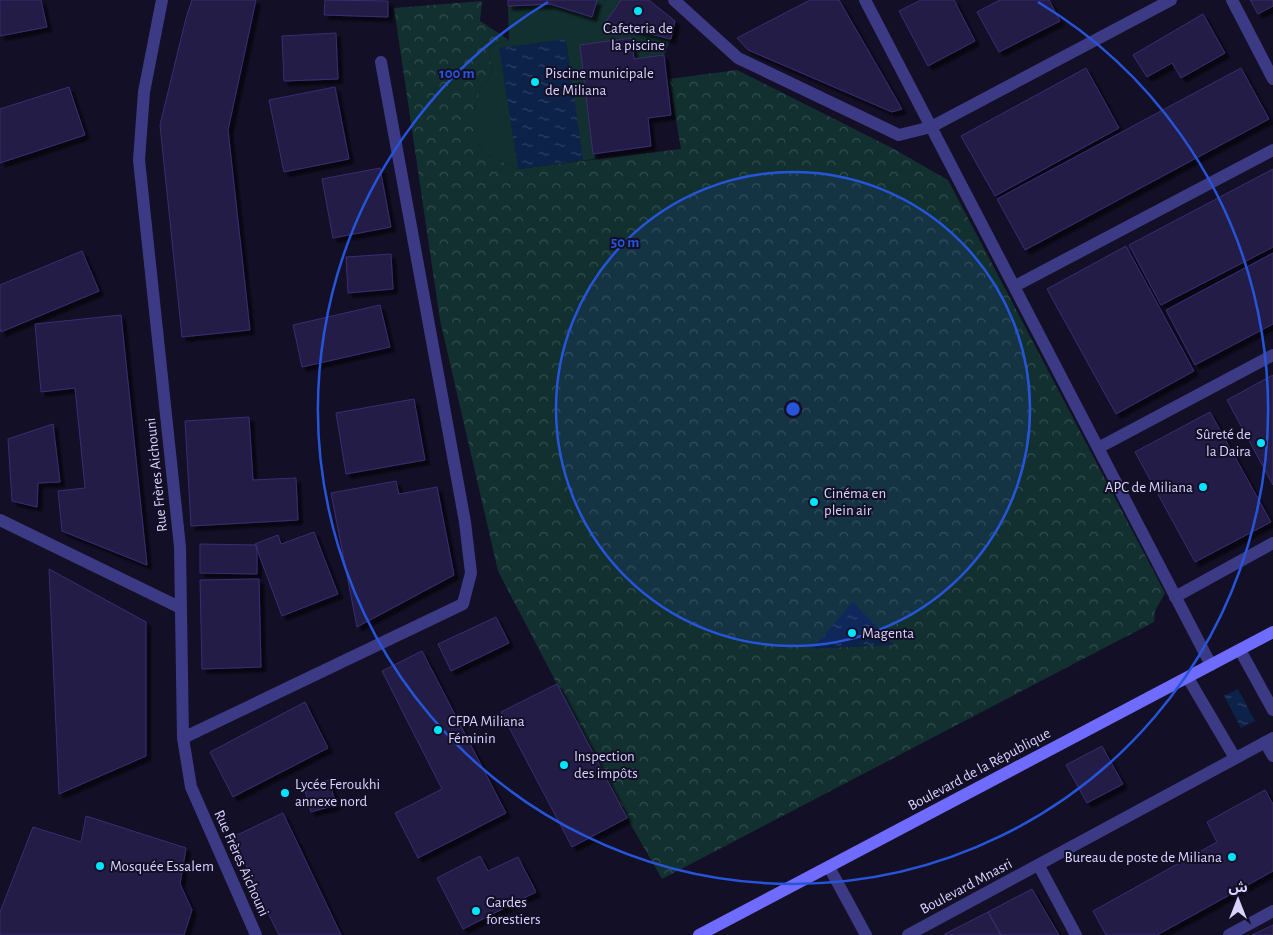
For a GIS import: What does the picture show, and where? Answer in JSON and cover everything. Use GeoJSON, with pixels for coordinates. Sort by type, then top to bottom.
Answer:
{"type":"FeatureCollection","features":[{"type":"Feature","properties":{"kind":"main road","name":"Boulevard de la République"},"geometry":{"type":"LineString","coordinates":[[699,935],[1273,632]]}},
{"type":"Feature","properties":{"kind":"street","name":"Rue Frères Aichouni"},"geometry":{"type":"LineString","coordinates":[[162,0],[144,92],[139,160],[180,547],[183,738],[191,787],[256,935]]}},
{"type":"Feature","properties":{"kind":"street"},"geometry":{"type":"LineString","coordinates":[[674,0],[738,58],[899,135],[932,127],[1171,0]]}},
{"type":"Feature","properties":{"kind":"street"},"geometry":{"type":"LineString","coordinates":[[865,0],[1212,665]]}},
{"type":"Feature","properties":{"kind":"street"},"geometry":{"type":"LineString","coordinates":[[1232,0],[1273,79]]}},
{"type":"Feature","properties":{"kind":"street"},"geometry":{"type":"LineString","coordinates":[[183,738],[464,604],[471,573],[465,522],[381,62]]}},
{"type":"Feature","properties":{"kind":"street"},"geometry":{"type":"LineString","coordinates":[[1015,286],[1273,150]]}},
{"type":"Feature","properties":{"kind":"street"},"geometry":{"type":"LineString","coordinates":[[1098,448],[1273,355]]}},
{"type":"Feature","properties":{"kind":"street"},"geometry":{"type":"LineString","coordinates":[[0,520],[181,608]]}},
{"type":"Feature","properties":{"kind":"street"},"geometry":{"type":"LineString","coordinates":[[1175,597],[1273,543]]}},
{"type":"Feature","properties":{"kind":"street"},"geometry":{"type":"LineString","coordinates":[[1240,650],[1273,710]]}},
{"type":"Feature","properties":{"kind":"street"},"geometry":{"type":"LineString","coordinates":[[1188,678],[1235,758]]}},
{"type":"Feature","properties":{"kind":"street"},"geometry":{"type":"LineString","coordinates":[[1269,740],[1273,756]]}},
{"type":"Feature","properties":{"kind":"street","name":"Boulevard Mnasri"},"geometry":{"type":"LineString","coordinates":[[908,935],[1039,866],[1269,740]]}},
{"type":"Feature","properties":{"kind":"street"},"geometry":{"type":"LineString","coordinates":[[829,866],[866,935]]}},
{"type":"Feature","properties":{"kind":"street"},"geometry":{"type":"LineString","coordinates":[[1039,866],[1076,935]]}},
{"type":"Feature","properties":{"kind":"street"},"geometry":{"type":"LineString","coordinates":[[1228,935],[1273,911]]}},
{"type":"Feature","properties":{"kind":"green space","name":"Piscine municipale de Miliana"},"geometry":{"type":"Polygon","coordinates":[[[597,0],[649,0],[675,21],[671,39],[664,55],[634,59],[631,38],[580,45],[595,159],[518,169],[485,154],[473,136],[473,115],[480,90],[492,75],[489,46],[509,40],[508,6],[597,0]]]}},
{"type":"Feature","properties":{"kind":"green space"},"geometry":{"type":"Polygon","coordinates":[[[482,1],[480,21],[509,40],[489,46],[492,75],[480,90],[473,115],[473,136],[485,154],[518,169],[681,149],[669,79],[737,70],[892,148],[948,180],[1165,593],[1155,611],[1154,622],[662,879],[627,818],[498,571],[440,320],[394,8],[482,1]]]}},
{"type":"Feature","properties":{"kind":"water"},"geometry":{"type":"Polygon","coordinates":[[[566,39],[583,160],[518,169],[499,48],[566,39]]]}},
{"type":"Feature","properties":{"kind":"water"},"geometry":{"type":"Polygon","coordinates":[[[853,602],[894,645],[812,649],[853,602]]]}},
{"type":"Feature","properties":{"kind":"water"},"geometry":{"type":"Polygon","coordinates":[[[1238,689],[1255,721],[1241,728],[1224,696],[1238,689]]]}},
{"type":"Feature","properties":{"kind":"building"},"geometry":{"type":"Polygon","coordinates":[[[0,0],[41,0],[47,27],[0,36],[0,0]]]}},
{"type":"Feature","properties":{"kind":"building"},"geometry":{"type":"Polygon","coordinates":[[[192,0],[256,0],[228,130],[250,330],[182,337],[160,125],[192,0]]]}},
{"type":"Feature","properties":{"kind":"building"},"geometry":{"type":"Polygon","coordinates":[[[325,0],[388,1],[388,17],[324,15],[325,0]]]}},
{"type":"Feature","properties":{"kind":"building"},"geometry":{"type":"Polygon","coordinates":[[[508,0],[597,0],[592,17],[550,4],[508,6],[508,0]]]}},
{"type":"Feature","properties":{"kind":"building","name":"Cafeteria de la piscine"},"geometry":{"type":"Polygon","coordinates":[[[621,0],[649,0],[675,21],[671,39],[605,23],[621,0]]]}},
{"type":"Feature","properties":{"kind":"building"},"geometry":{"type":"Polygon","coordinates":[[[810,0],[839,0],[902,109],[892,112],[748,50],[737,38],[810,0]]]}},
{"type":"Feature","properties":{"kind":"building"},"geometry":{"type":"Polygon","coordinates":[[[921,0],[954,0],[975,41],[928,66],[899,11],[921,0]]]}},
{"type":"Feature","properties":{"kind":"building"},"geometry":{"type":"Polygon","coordinates":[[[1000,0],[1049,0],[1060,21],[999,52],[977,12],[1000,0]]]}},
{"type":"Feature","properties":{"kind":"building"},"geometry":{"type":"Polygon","coordinates":[[[1250,0],[1273,0],[1273,6],[1258,14],[1250,0]]]}},
{"type":"Feature","properties":{"kind":"building"},"geometry":{"type":"Polygon","coordinates":[[[1203,14],[1225,53],[1181,78],[1172,63],[1147,77],[1133,55],[1203,14]]]}},
{"type":"Feature","properties":{"kind":"building"},"geometry":{"type":"Polygon","coordinates":[[[336,33],[338,79],[284,81],[282,36],[336,33]]]}},
{"type":"Feature","properties":{"kind":"building"},"geometry":{"type":"Polygon","coordinates":[[[631,38],[634,59],[664,55],[671,115],[648,118],[651,146],[593,154],[580,45],[631,38]]]}},
{"type":"Feature","properties":{"kind":"building"},"geometry":{"type":"Polygon","coordinates":[[[1086,68],[1119,128],[995,196],[961,136],[1086,68]]]}},
{"type":"Feature","properties":{"kind":"building"},"geometry":{"type":"Polygon","coordinates":[[[1241,68],[1269,119],[1025,250],[997,199],[1241,68]]]}},
{"type":"Feature","properties":{"kind":"building"},"geometry":{"type":"Polygon","coordinates":[[[69,87],[85,135],[0,163],[0,109],[69,87]]]}},
{"type":"Feature","properties":{"kind":"building"},"geometry":{"type":"Polygon","coordinates":[[[335,87],[349,159],[284,172],[269,100],[335,87]]]}},
{"type":"Feature","properties":{"kind":"building"},"geometry":{"type":"Polygon","coordinates":[[[380,168],[391,227],[333,238],[322,179],[380,168]]]}},
{"type":"Feature","properties":{"kind":"building"},"geometry":{"type":"Polygon","coordinates":[[[1273,169],[1273,247],[1161,305],[1129,245],[1273,169]]]}},
{"type":"Feature","properties":{"kind":"building"},"geometry":{"type":"Polygon","coordinates":[[[1126,246],[1194,371],[1116,414],[1047,289],[1126,246]]]}},
{"type":"Feature","properties":{"kind":"building"},"geometry":{"type":"Polygon","coordinates":[[[82,251],[99,291],[1,332],[0,285],[82,251]]]}},
{"type":"Feature","properties":{"kind":"building"},"geometry":{"type":"Polygon","coordinates":[[[1273,253],[1273,324],[1195,365],[1166,310],[1273,253]]]}},
{"type":"Feature","properties":{"kind":"building"},"geometry":{"type":"Polygon","coordinates":[[[391,254],[393,289],[348,293],[346,257],[391,254]]]}},
{"type":"Feature","properties":{"kind":"building"},"geometry":{"type":"Polygon","coordinates":[[[380,305],[390,347],[302,367],[293,325],[380,305]]]}},
{"type":"Feature","properties":{"kind":"building"},"geometry":{"type":"Polygon","coordinates":[[[121,315],[147,565],[62,531],[58,491],[85,488],[75,388],[41,392],[35,324],[121,315]]]}},
{"type":"Feature","properties":{"kind":"building","name":"Sûreté de la Daira"},"geometry":{"type":"Polygon","coordinates":[[[1273,375],[1273,485],[1227,400],[1273,375]]]}},
{"type":"Feature","properties":{"kind":"building"},"geometry":{"type":"Polygon","coordinates":[[[414,399],[425,460],[346,474],[336,413],[414,399]]]}},
{"type":"Feature","properties":{"kind":"building","name":"APC de Miliana"},"geometry":{"type":"Polygon","coordinates":[[[1210,412],[1271,522],[1195,562],[1135,452],[1210,412]]]}},
{"type":"Feature","properties":{"kind":"building"},"geometry":{"type":"Polygon","coordinates":[[[249,417],[253,480],[296,478],[298,520],[191,526],[185,421],[249,417]]]}},
{"type":"Feature","properties":{"kind":"building"},"geometry":{"type":"Polygon","coordinates":[[[53,424],[60,482],[38,483],[37,507],[12,501],[8,439],[53,424]]]}},
{"type":"Feature","properties":{"kind":"building"},"geometry":{"type":"Polygon","coordinates":[[[396,481],[399,494],[437,487],[454,575],[357,627],[331,493],[396,481]]]}},
{"type":"Feature","properties":{"kind":"building"},"geometry":{"type":"Polygon","coordinates":[[[314,532],[338,594],[282,616],[255,544],[278,535],[281,544],[314,532]]]}},
{"type":"Feature","properties":{"kind":"building"},"geometry":{"type":"Polygon","coordinates":[[[200,544],[257,545],[257,574],[200,573],[200,544]]]}},
{"type":"Feature","properties":{"kind":"building"},"geometry":{"type":"Polygon","coordinates":[[[49,569],[146,622],[146,756],[59,794],[49,569]]]}},
{"type":"Feature","properties":{"kind":"building"},"geometry":{"type":"Polygon","coordinates":[[[259,579],[261,667],[202,669],[200,580],[259,579]]]}},
{"type":"Feature","properties":{"kind":"building"},"geometry":{"type":"Polygon","coordinates":[[[496,617],[509,643],[451,671],[438,644],[496,617]]]}},
{"type":"Feature","properties":{"kind":"building","name":"CFPA Miliana Féminin"},"geometry":{"type":"Polygon","coordinates":[[[422,651],[506,813],[418,858],[395,813],[442,789],[382,671],[422,651]]]}},
{"type":"Feature","properties":{"kind":"building","name":"Inspection des impôts"},"geometry":{"type":"Polygon","coordinates":[[[557,684],[627,818],[572,847],[501,712],[557,684]]]}},
{"type":"Feature","properties":{"kind":"building"},"geometry":{"type":"Polygon","coordinates":[[[305,702],[328,748],[233,797],[210,752],[305,702]]]}},
{"type":"Feature","properties":{"kind":"building"},"geometry":{"type":"Polygon","coordinates":[[[1102,746],[1123,784],[1087,803],[1066,765],[1102,746]]]}},
{"type":"Feature","properties":{"kind":"building"},"geometry":{"type":"Polygon","coordinates":[[[329,780],[336,805],[311,812],[304,787],[329,780]]]}},
{"type":"Feature","properties":{"kind":"building","name":"Bureau de poste de Miliana"},"geometry":{"type":"Polygon","coordinates":[[[1265,790],[1273,804],[1273,871],[1157,935],[1106,935],[1093,911],[1217,842],[1207,822],[1265,790]]]}},
{"type":"Feature","properties":{"kind":"building"},"geometry":{"type":"Polygon","coordinates":[[[283,813],[341,935],[279,935],[268,913],[233,837],[283,813]]]}},
{"type":"Feature","properties":{"kind":"building","name":"Mosquée Essalem"},"geometry":{"type":"Polygon","coordinates":[[[86,816],[186,848],[180,884],[192,910],[184,935],[0,935],[0,912],[33,827],[81,842],[86,816]]]}},
{"type":"Feature","properties":{"kind":"building","name":"Gardes forestiers"},"geometry":{"type":"Polygon","coordinates":[[[480,856],[488,871],[518,857],[536,892],[463,929],[437,878],[480,856]]]}},
{"type":"Feature","properties":{"kind":"building"},"geometry":{"type":"Polygon","coordinates":[[[1032,889],[1059,935],[1001,935],[988,912],[1032,889]]]}},
{"type":"Feature","properties":{"kind":"building"},"geometry":{"type":"Polygon","coordinates":[[[988,912],[1001,935],[945,935],[945,934],[988,912]]]}},
{"type":"Feature","properties":{"kind":"building"},"geometry":{"type":"Polygon","coordinates":[[[1273,925],[1273,935],[1252,935],[1273,925]]]}},
{"type":"Feature","properties":{"kind":"place","name":"Cafeteria de la piscine"},"geometry":{"type":"Point","coordinates":[638,11]}},
{"type":"Feature","properties":{"kind":"place","name":"Piscine municipale de Miliana"},"geometry":{"type":"Point","coordinates":[535,82]}},
{"type":"Feature","properties":{"kind":"place","name":"Sûreté de la Daira"},"geometry":{"type":"Point","coordinates":[1261,443]}},
{"type":"Feature","properties":{"kind":"place","name":"APC de Miliana"},"geometry":{"type":"Point","coordinates":[1203,487]}},
{"type":"Feature","properties":{"kind":"place","name":"Cinéma en plein air"},"geometry":{"type":"Point","coordinates":[814,502]}},
{"type":"Feature","properties":{"kind":"place","name":"Magenta"},"geometry":{"type":"Point","coordinates":[852,633]}},
{"type":"Feature","properties":{"kind":"place","name":"CFPA Miliana Féminin"},"geometry":{"type":"Point","coordinates":[438,730]}},
{"type":"Feature","properties":{"kind":"place","name":"Inspection des impôts"},"geometry":{"type":"Point","coordinates":[564,765]}},
{"type":"Feature","properties":{"kind":"place","name":"Lycée Feroukhi annexe nord"},"geometry":{"type":"Point","coordinates":[285,793]}},
{"type":"Feature","properties":{"kind":"place","name":"Bureau de poste de Miliana"},"geometry":{"type":"Point","coordinates":[1232,857]}},
{"type":"Feature","properties":{"kind":"place","name":"Mosquée Essalem"},"geometry":{"type":"Point","coordinates":[100,866]}},
{"type":"Feature","properties":{"kind":"place","name":"Gardes forestiers"},"geometry":{"type":"Point","coordinates":[476,911]}}]}
